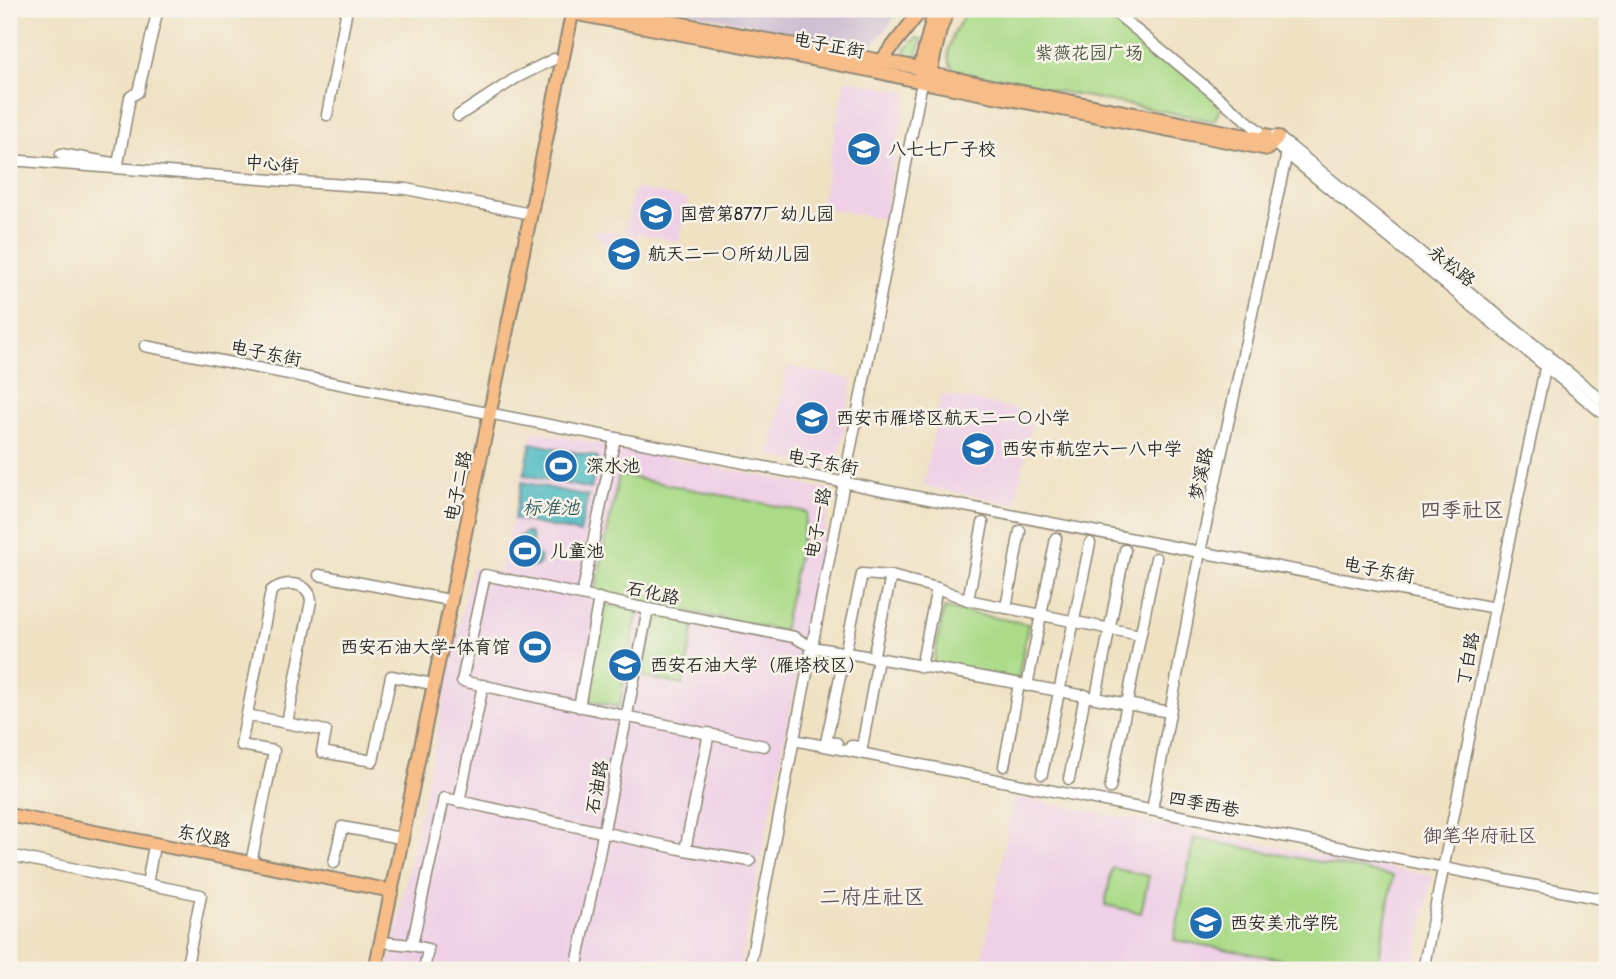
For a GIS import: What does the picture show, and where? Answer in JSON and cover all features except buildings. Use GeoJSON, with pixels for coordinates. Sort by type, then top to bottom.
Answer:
{"type":"FeatureCollection","features":[{"type":"Feature","properties":{"kind":"main road","name":"电子正街"},"geometry":{"type":"LineString","coordinates":[[601,9],[882,60],[924,75]]}},
{"type":"Feature","properties":{"kind":"main road"},"geometry":{"type":"LineString","coordinates":[[874,71],[922,9]]}},
{"type":"Feature","properties":{"kind":"main road","name":"电子一路"},"geometry":{"type":"LineString","coordinates":[[924,75],[935,9]]}},
{"type":"Feature","properties":{"kind":"main road","name":"电子一路"},"geometry":{"type":"LineString","coordinates":[[924,75],[948,9]]}},
{"type":"Feature","properties":{"kind":"main road","name":"电子正街"},"geometry":{"type":"LineString","coordinates":[[569,10],[874,71],[924,75]]}},
{"type":"Feature","properties":{"kind":"main road","name":"电子二路"},"geometry":{"type":"LineString","coordinates":[[527,214],[554,59],[569,10]]}},
{"type":"Feature","properties":{"kind":"main road","name":"电子二路"},"geometry":{"type":"LineString","coordinates":[[368,970],[387,893],[569,10]]}},
{"type":"Feature","properties":{"kind":"main road"},"geometry":{"type":"LineString","coordinates":[[924,75],[1262,139],[1272,138]]}},
{"type":"Feature","properties":{"kind":"main road","name":"电子二路"},"geometry":{"type":"LineString","coordinates":[[375,970],[395,837],[444,599],[487,412]]}},
{"type":"Feature","properties":{"kind":"main road","name":"东仪路"},"geometry":{"type":"LineString","coordinates":[[9,815],[387,893]]}},
{"type":"Feature","properties":{"kind":"main road","name":"东仪路"},"geometry":{"type":"LineString","coordinates":[[9,823],[387,893]]}},
{"type":"Feature","properties":{"kind":"street"},"geometry":{"type":"LineString","coordinates":[[61,154],[118,164],[130,97],[138,92],[158,9]]}},
{"type":"Feature","properties":{"kind":"street"},"geometry":{"type":"LineString","coordinates":[[327,115],[346,9]]}},
{"type":"Feature","properties":{"kind":"street","name":"永松路"},"geometry":{"type":"LineString","coordinates":[[1111,9],[1546,359],[1607,404]]}},
{"type":"Feature","properties":{"kind":"street"},"geometry":{"type":"LineString","coordinates":[[458,116],[516,78],[554,59]]}},
{"type":"Feature","properties":{"kind":"street","name":"电子一路"},"geometry":{"type":"LineString","coordinates":[[749,970],[924,75]]}},
{"type":"Feature","properties":{"kind":"street","name":"梦溪路"},"geometry":{"type":"LineString","coordinates":[[1152,810],[1200,552],[1289,150]]}},
{"type":"Feature","properties":{"kind":"street","name":"中心街"},"geometry":{"type":"LineString","coordinates":[[9,160],[406,189],[527,214]]}},
{"type":"Feature","properties":{"kind":"street","name":"电子东街"},"geometry":{"type":"LineString","coordinates":[[145,346],[1495,608]]}},
{"type":"Feature","properties":{"kind":"street","name":"永松路"},"geometry":{"type":"LineString","coordinates":[[1546,359],[1607,417]]}},
{"type":"Feature","properties":{"kind":"street","name":"丁白路"},"geometry":{"type":"LineString","coordinates":[[1423,970],[1546,359]]}},
{"type":"Feature","properties":{"kind":"street"},"geometry":{"type":"LineString","coordinates":[[582,595],[615,438]]}},
{"type":"Feature","properties":{"kind":"street"},"geometry":{"type":"LineString","coordinates":[[968,600],[983,523]]}},
{"type":"Feature","properties":{"kind":"street"},"geometry":{"type":"LineString","coordinates":[[1006,608],[1020,531]]}},
{"type":"Feature","properties":{"kind":"street"},"geometry":{"type":"LineString","coordinates":[[1004,766],[1056,537]]}},
{"type":"Feature","properties":{"kind":"street"},"geometry":{"type":"LineString","coordinates":[[1042,774],[1090,543]]}},
{"type":"Feature","properties":{"kind":"street"},"geometry":{"type":"LineString","coordinates":[[1096,697],[1125,550]]}},
{"type":"Feature","properties":{"kind":"street"},"geometry":{"type":"LineString","coordinates":[[1110,788],[1156,558]]}},
{"type":"Feature","properties":{"kind":"street"},"geometry":{"type":"LineString","coordinates":[[319,575],[444,599]]}},
{"type":"Feature","properties":{"kind":"street","name":"石化路"},"geometry":{"type":"LineString","coordinates":[[483,685],[462,681],[485,575],[794,637],[812,647],[1169,712]]}},
{"type":"Feature","properties":{"kind":"street"},"geometry":{"type":"LineString","coordinates":[[891,576],[862,747],[826,742],[862,575],[891,576],[937,588],[968,600],[1140,635]]}},
{"type":"Feature","properties":{"kind":"street"},"geometry":{"type":"LineString","coordinates":[[251,863],[274,751],[241,745],[271,591],[285,583],[305,587],[311,593],[287,723]]}},
{"type":"Feature","properties":{"kind":"street"},"geometry":{"type":"LineString","coordinates":[[921,667],[937,588]]}},
{"type":"Feature","properties":{"kind":"street"},"geometry":{"type":"LineString","coordinates":[[579,707],[599,598]]}},
{"type":"Feature","properties":{"kind":"street","name":"石油路"},"geometry":{"type":"LineString","coordinates":[[576,970],[648,609]]}},
{"type":"Feature","properties":{"kind":"street"},"geometry":{"type":"LineString","coordinates":[[247,715],[326,730],[322,751],[373,761],[391,676],[427,682]]}},
{"type":"Feature","properties":{"kind":"street"},"geometry":{"type":"LineString","coordinates":[[459,802],[483,685],[764,746]]}},
{"type":"Feature","properties":{"kind":"street"},"geometry":{"type":"LineString","coordinates":[[1069,779],[1085,695]]}},
{"type":"Feature","properties":{"kind":"street"},"geometry":{"type":"LineString","coordinates":[[685,850],[709,733]]}},
{"type":"Feature","properties":{"kind":"street","name":"四季西巷"},"geometry":{"type":"LineString","coordinates":[[794,740],[1607,900]]}},
{"type":"Feature","properties":{"kind":"street"},"geometry":{"type":"LineString","coordinates":[[412,946],[444,798],[685,850],[750,861]]}},
{"type":"Feature","properties":{"kind":"street"},"geometry":{"type":"LineString","coordinates":[[334,863],[342,827],[395,837]]}},
{"type":"Feature","properties":{"kind":"street"},"geometry":{"type":"LineString","coordinates":[[147,884],[153,851]]}},
{"type":"Feature","properties":{"kind":"street"},"geometry":{"type":"LineString","coordinates":[[9,855],[201,895],[186,970]]}},
{"type":"Feature","properties":{"kind":"street"},"geometry":{"type":"LineString","coordinates":[[381,942],[428,949],[424,970]]}},
{"type":"Feature","properties":{"kind":"shaded area"},"geometry":{"type":"Polygon","coordinates":[[[671,9],[902,9],[870,48],[671,9]]]}},
{"type":"Feature","properties":{"kind":"shaded area","name":"八七七厂子校"},"geometry":{"type":"Polygon","coordinates":[[[845,79],[907,92],[884,219],[821,207],[845,79]]]}},
{"type":"Feature","properties":{"kind":"shaded area","name":"国营第877厂幼儿园"},"geometry":{"type":"Polygon","coordinates":[[[634,188],[688,199],[679,242],[624,230],[634,188]]]}},
{"type":"Feature","properties":{"kind":"shaded area","name":"航天二一〇所幼儿园"},"geometry":{"type":"Polygon","coordinates":[[[592,230],[638,234],[631,273],[592,230]]]}},
{"type":"Feature","properties":{"kind":"shaded area","name":"西安市雁塔区航天二一〇小学"},"geometry":{"type":"Polygon","coordinates":[[[787,367],[853,379],[837,469],[770,456],[787,367]]]}},
{"type":"Feature","properties":{"kind":"shaded area","name":"西安市航空六一八中学"},"geometry":{"type":"Polygon","coordinates":[[[941,394],[1034,413],[1015,504],[923,486],[941,394]]]}},
{"type":"Feature","properties":{"kind":"shaded area","name":"西安石油大学（雁塔校区）"},"geometry":{"type":"Polygon","coordinates":[[[533,431],[832,490],[739,970],[388,970],[471,568],[499,572],[533,431]]]}},
{"type":"Feature","properties":{"kind":"shaded area","name":"西安美术学院"},"geometry":{"type":"Polygon","coordinates":[[[1014,797],[1432,876],[1414,970],[980,970],[1014,797]]]}},
{"type":"Feature","properties":{"kind":"green space","name":"紫薇花园广场"},"geometry":{"type":"Polygon","coordinates":[[[968,9],[1104,9],[1211,95],[1218,105],[1218,114],[1213,121],[958,72],[951,66],[948,51],[954,33],[968,9]]]}},
{"type":"Feature","properties":{"kind":"green space"},"geometry":{"type":"Polygon","coordinates":[[[916,38],[922,39],[917,55],[908,56],[905,50],[916,38]]]}},
{"type":"Feature","properties":{"kind":"green space"},"geometry":{"type":"Polygon","coordinates":[[[619,475],[807,512],[783,631],[595,593],[619,475]]]}},
{"type":"Feature","properties":{"kind":"green space"},"geometry":{"type":"Polygon","coordinates":[[[606,604],[638,611],[619,707],[586,700],[606,604]]]}},
{"type":"Feature","properties":{"kind":"green space"},"geometry":{"type":"Polygon","coordinates":[[[944,608],[1028,624],[1018,680],[933,664],[944,608]]]}},
{"type":"Feature","properties":{"kind":"green space"},"geometry":{"type":"Polygon","coordinates":[[[655,614],[695,622],[683,685],[643,677],[655,614]]]}},
{"type":"Feature","properties":{"kind":"green space"},"geometry":{"type":"Polygon","coordinates":[[[1194,838],[1393,876],[1377,970],[1341,970],[1174,940],[1194,838]]]}},
{"type":"Feature","properties":{"kind":"green space"},"geometry":{"type":"Polygon","coordinates":[[[1112,868],[1149,876],[1141,913],[1105,905],[1112,868]]]}},
{"type":"Feature","properties":{"kind":"water","name":"深水池"},"geometry":{"type":"Polygon","coordinates":[[[531,443],[598,457],[591,489],[524,475],[531,443]]]}},
{"type":"Feature","properties":{"kind":"water","name":"标准池"},"geometry":{"type":"Polygon","coordinates":[[[522,482],[588,496],[580,533],[514,519],[522,482]]]}},
{"type":"Feature","properties":{"kind":"water","name":"儿童池"},"geometry":{"type":"Polygon","coordinates":[[[526,532],[531,534],[533,549],[540,557],[540,563],[536,567],[525,565],[515,552],[514,540],[526,532]]]}},
{"type":"Feature","properties":{"kind":"place","name":"八七七厂子校"},"geometry":{"type":"Point","coordinates":[864,149]}},
{"type":"Feature","properties":{"kind":"place","name":"国营第877厂幼儿园"},"geometry":{"type":"Point","coordinates":[656,214]}},
{"type":"Feature","properties":{"kind":"place","name":"航天二一〇所幼儿园"},"geometry":{"type":"Point","coordinates":[624,254]}},
{"type":"Feature","properties":{"kind":"place","name":"西安市雁塔区航天二一〇小学"},"geometry":{"type":"Point","coordinates":[812,418]}},
{"type":"Feature","properties":{"kind":"place","name":"西安市航空六一八中学"},"geometry":{"type":"Point","coordinates":[978,449]}},
{"type":"Feature","properties":{"kind":"place","name":"深水池"},"geometry":{"type":"Point","coordinates":[561,466]}},
{"type":"Feature","properties":{"kind":"place","name":"儿童池"},"geometry":{"type":"Point","coordinates":[525,551]}},
{"type":"Feature","properties":{"kind":"place","name":"西安石油大学-体育馆"},"geometry":{"type":"Point","coordinates":[535,647]}},
{"type":"Feature","properties":{"kind":"place","name":"西安石油大学（雁塔校区）"},"geometry":{"type":"Point","coordinates":[625,665]}},
{"type":"Feature","properties":{"kind":"place","name":"西安美术学院"},"geometry":{"type":"Point","coordinates":[1206,923]}},
{"type":"Feature","properties":{"kind":"district","name":"四季社区"},"geometry":{"type":"Point","coordinates":[1462,510]}},
{"type":"Feature","properties":{"kind":"district","name":"御笔华府社区"},"geometry":{"type":"Point","coordinates":[1480,835]}},
{"type":"Feature","properties":{"kind":"district","name":"二府庄社区"},"geometry":{"type":"Point","coordinates":[872,897]}}]}
